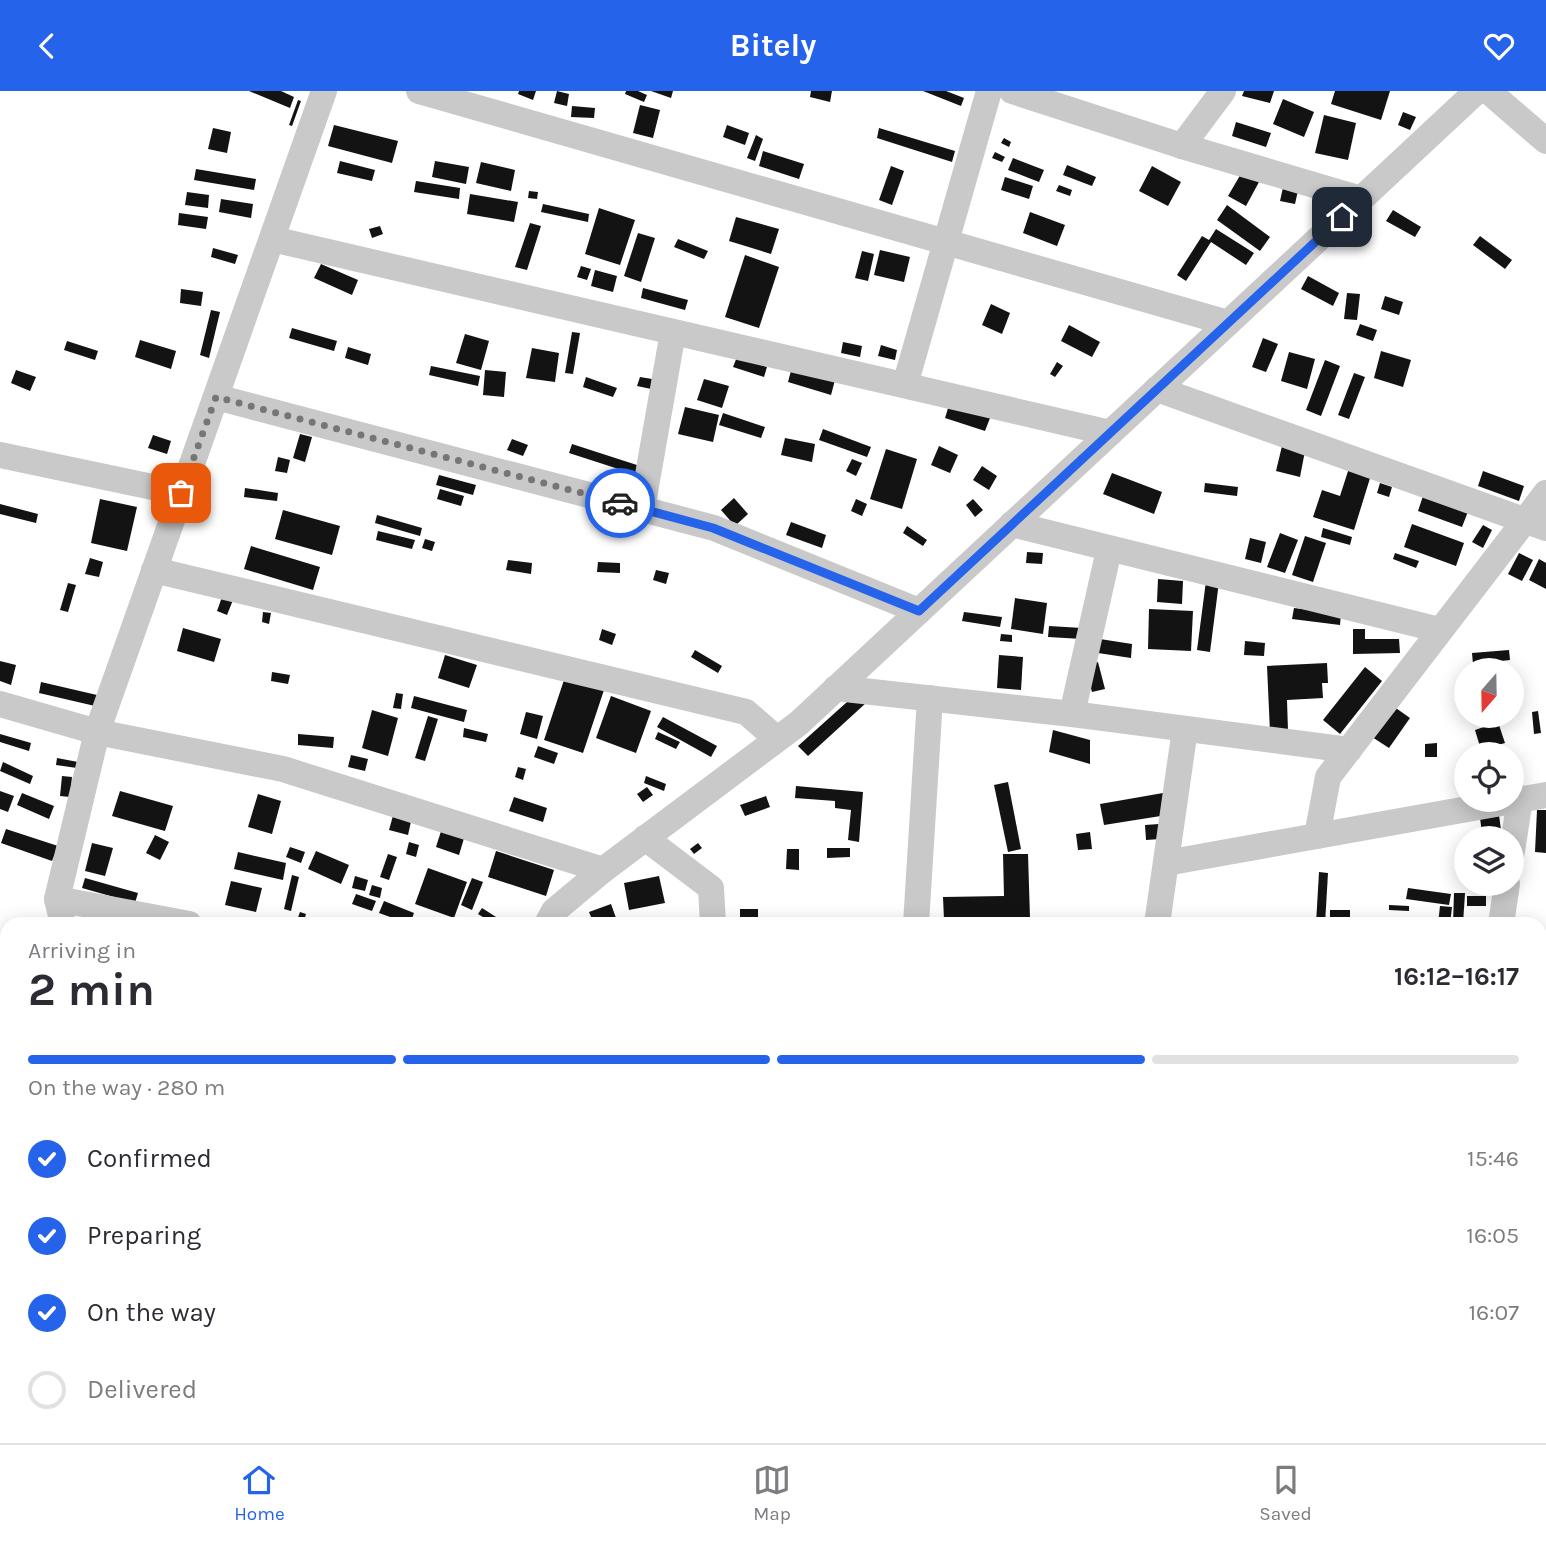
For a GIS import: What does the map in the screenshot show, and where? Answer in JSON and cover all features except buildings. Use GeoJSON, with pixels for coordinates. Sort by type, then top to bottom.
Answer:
{"type":"FeatureCollection","features":[{"type":"Feature","properties":{"kind":"street"},"geometry":{"type":"LineString","coordinates":[[120,917],[60,911],[97,732],[324,91]]}},
{"type":"Feature","properties":{"kind":"street"},"geometry":{"type":"LineString","coordinates":[[419,91],[1228,323]]}},
{"type":"Feature","properties":{"kind":"street"},"geometry":{"type":"LineString","coordinates":[[905,385],[989,91]]}},
{"type":"Feature","properties":{"kind":"street"},"geometry":{"type":"LineString","coordinates":[[1012,91],[1182,146],[1361,199]]}},
{"type":"Feature","properties":{"kind":"street"},"geometry":{"type":"LineString","coordinates":[[1182,146],[1223,91]]}},
{"type":"Feature","properties":{"kind":"street"},"geometry":{"type":"LineString","coordinates":[[551,917],[554,911],[603,870],[799,723],[1476,91]]}},
{"type":"Feature","properties":{"kind":"street"},"geometry":{"type":"LineString","coordinates":[[1488,91],[1546,141]]}},
{"type":"Feature","properties":{"kind":"street"},"geometry":{"type":"LineString","coordinates":[[272,239],[1110,433]]}},
{"type":"Feature","properties":{"kind":"street"},"geometry":{"type":"LineString","coordinates":[[642,509],[673,332]]}},
{"type":"Feature","properties":{"kind":"street"},"geometry":{"type":"LineString","coordinates":[[1157,389],[1535,524]]}},
{"type":"Feature","properties":{"kind":"street"},"geometry":{"type":"LineString","coordinates":[[216,397],[713,528],[919,611]]}},
{"type":"Feature","properties":{"kind":"street"},"geometry":{"type":"LineString","coordinates":[[0,455],[181,493]]}},
{"type":"Feature","properties":{"kind":"street"},"geometry":{"type":"LineString","coordinates":[[1317,836],[1328,777],[1440,630],[1535,524],[1546,493]]}},
{"type":"Feature","properties":{"kind":"street"},"geometry":{"type":"LineString","coordinates":[[1012,524],[1440,630]]}},
{"type":"Feature","properties":{"kind":"street"},"geometry":{"type":"LineString","coordinates":[[1072,714],[1109,550]]}},
{"type":"Feature","properties":{"kind":"street"},"geometry":{"type":"LineString","coordinates":[[154,570],[746,712],[778,739]]}},
{"type":"Feature","properties":{"kind":"street"},"geometry":{"type":"LineString","coordinates":[[836,688],[1072,714],[1349,750]]}},
{"type":"Feature","properties":{"kind":"street"},"geometry":{"type":"LineString","coordinates":[[916,917],[930,698]]}},
{"type":"Feature","properties":{"kind":"street"},"geometry":{"type":"LineString","coordinates":[[0,704],[97,732],[283,769],[603,870]]}},
{"type":"Feature","properties":{"kind":"street"},"geometry":{"type":"LineString","coordinates":[[1158,917],[1185,729]]}},
{"type":"Feature","properties":{"kind":"street"},"geometry":{"type":"LineString","coordinates":[[1524,798],[1546,795]]}},
{"type":"Feature","properties":{"kind":"street"},"geometry":{"type":"LineString","coordinates":[[1166,863],[1454,811]]}},
{"type":"Feature","properties":{"kind":"street"},"geometry":{"type":"LineString","coordinates":[[645,838],[711,888],[713,917]]}},
{"type":"Feature","properties":{"kind":"street"},"geometry":{"type":"LineString","coordinates":[[1502,917],[1505,896]]}},
{"type":"Feature","properties":{"kind":"way so far"},"geometry":{"type":"LineString","coordinates":[[181,493],[216,397],[620,503]]}},
{"type":"Feature","properties":{"kind":"route"},"geometry":{"type":"LineString","coordinates":[[620,503],[713,528],[919,611],[1342,217]]}}]}
